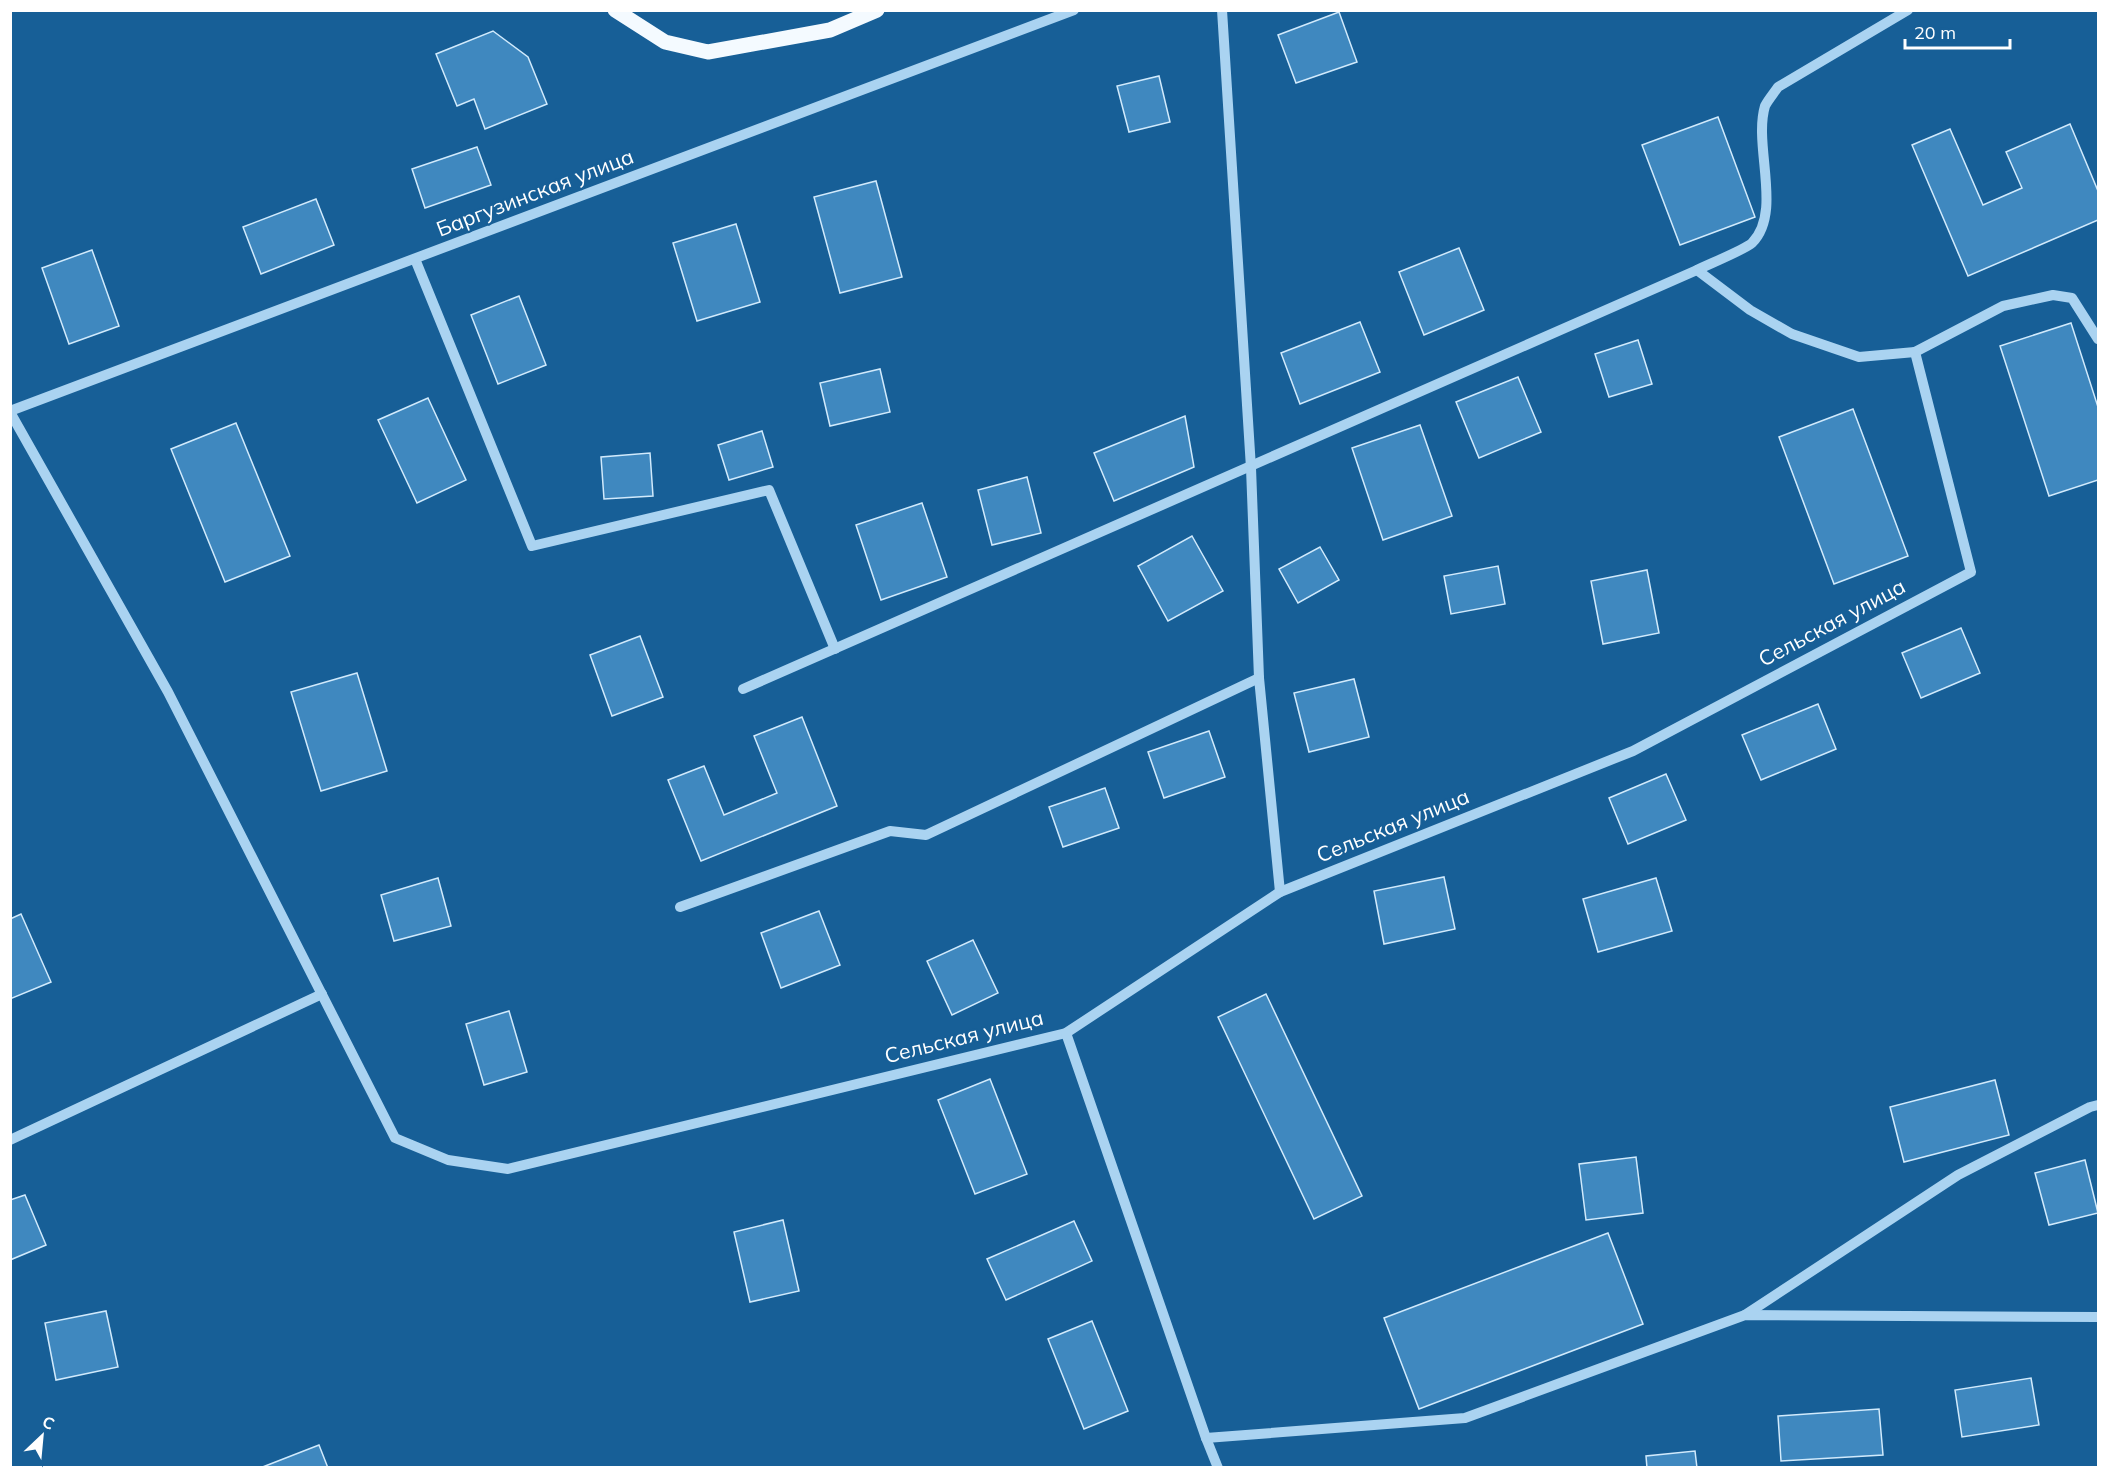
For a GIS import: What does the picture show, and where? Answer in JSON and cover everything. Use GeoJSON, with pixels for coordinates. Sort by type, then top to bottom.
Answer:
{"type":"FeatureCollection","features":[{"type":"Feature","properties":{"kind":"main road"},"geometry":{"type":"LineString","coordinates":[[621,13],[666,42],[708,52],[830,30],[877,10]]}},
{"type":"Feature","properties":{"kind":"street","name":"Баргузинская улица"},"geometry":{"type":"LineString","coordinates":[[10,412],[1074,10]]}},
{"type":"Feature","properties":{"kind":"street"},"geometry":{"type":"LineString","coordinates":[[1222,10],[1251,468],[1259,678],[1281,892]]}},
{"type":"Feature","properties":{"kind":"street"},"geometry":{"type":"LineString","coordinates":[[743,689],[1251,468],[1697,270],[1752,243],[1764,222],[1766,184],[1762,147],[1766,106],[1778,87],[1908,10]]}},
{"type":"Feature","properties":{"kind":"street"},"geometry":{"type":"LineString","coordinates":[[415,259],[532,546],[769,490],[835,649]]}},
{"type":"Feature","properties":{"kind":"street"},"geometry":{"type":"LineString","coordinates":[[1697,270],[1750,310],[1792,334],[1859,357],[1914,352],[2003,306],[2053,294],[2072,298],[2098,339]]}},
{"type":"Feature","properties":{"kind":"street","name":"Сельская улица"},"geometry":{"type":"LineString","coordinates":[[322,994],[395,1138],[448,1160],[508,1169],[1066,1033],[1281,892],[1633,751],[1971,572],[1914,352]]}},
{"type":"Feature","properties":{"kind":"street"},"geometry":{"type":"LineString","coordinates":[[10,412],[168,692],[322,994],[10,1140]]}},
{"type":"Feature","properties":{"kind":"street"},"geometry":{"type":"LineString","coordinates":[[680,907],[891,831],[926,835],[1259,678]]}},
{"type":"Feature","properties":{"kind":"street"},"geometry":{"type":"LineString","coordinates":[[1066,1033],[1218,1467]]}},
{"type":"Feature","properties":{"kind":"street"},"geometry":{"type":"LineString","coordinates":[[1206,1438],[1465,1418],[1745,1315],[1958,1175],[2098,1105]]}},
{"type":"Feature","properties":{"kind":"street"},"geometry":{"type":"LineString","coordinates":[[1745,1315],[2098,1317]]}},
{"type":"Feature","properties":{"kind":"building"},"geometry":{"type":"Polygon","coordinates":[[[1339,12],[1357,62],[1296,83],[1278,35],[1339,12]]]}},
{"type":"Feature","properties":{"kind":"building"},"geometry":{"type":"Polygon","coordinates":[[[493,31],[528,57],[547,104],[485,129],[474,99],[457,106],[436,54],[493,31]]]}},
{"type":"Feature","properties":{"kind":"building"},"geometry":{"type":"Polygon","coordinates":[[[1159,76],[1170,122],[1129,132],[1117,86],[1159,76]]]}},
{"type":"Feature","properties":{"kind":"building"},"geometry":{"type":"Polygon","coordinates":[[[1718,117],[1755,217],[1680,245],[1642,145],[1718,117]]]}},
{"type":"Feature","properties":{"kind":"building"},"geometry":{"type":"Polygon","coordinates":[[[2070,124],[2098,191],[2098,220],[1968,276],[1912,145],[1950,129],[1983,205],[2022,188],[2006,152],[2070,124]]]}},
{"type":"Feature","properties":{"kind":"building"},"geometry":{"type":"Polygon","coordinates":[[[477,147],[491,185],[425,208],[412,169],[477,147]]]}},
{"type":"Feature","properties":{"kind":"building"},"geometry":{"type":"Polygon","coordinates":[[[876,181],[902,277],[840,293],[814,197],[876,181]]]}},
{"type":"Feature","properties":{"kind":"building"},"geometry":{"type":"Polygon","coordinates":[[[316,199],[334,245],[261,274],[243,227],[316,199]]]}},
{"type":"Feature","properties":{"kind":"building"},"geometry":{"type":"Polygon","coordinates":[[[736,224],[760,302],[697,321],[673,243],[736,224]]]}},
{"type":"Feature","properties":{"kind":"building"},"geometry":{"type":"Polygon","coordinates":[[[1459,248],[1484,310],[1424,335],[1399,272],[1459,248]]]}},
{"type":"Feature","properties":{"kind":"building"},"geometry":{"type":"Polygon","coordinates":[[[92,250],[119,326],[69,344],[42,268],[92,250]]]}},
{"type":"Feature","properties":{"kind":"building"},"geometry":{"type":"Polygon","coordinates":[[[519,296],[546,365],[498,384],[471,315],[519,296]]]}},
{"type":"Feature","properties":{"kind":"building"},"geometry":{"type":"Polygon","coordinates":[[[1360,322],[1380,372],[1300,404],[1281,353],[1360,322]]]}},
{"type":"Feature","properties":{"kind":"building"},"geometry":{"type":"Polygon","coordinates":[[[2071,323],[2098,407],[2098,480],[2049,496],[2000,346],[2071,323]]]}},
{"type":"Feature","properties":{"kind":"building"},"geometry":{"type":"Polygon","coordinates":[[[1638,340],[1652,384],[1609,397],[1595,354],[1638,340]]]}},
{"type":"Feature","properties":{"kind":"building"},"geometry":{"type":"Polygon","coordinates":[[[880,369],[890,412],[830,426],[820,383],[880,369]]]}},
{"type":"Feature","properties":{"kind":"building"},"geometry":{"type":"Polygon","coordinates":[[[1518,377],[1541,432],[1479,458],[1456,402],[1518,377]]]}},
{"type":"Feature","properties":{"kind":"building"},"geometry":{"type":"Polygon","coordinates":[[[428,398],[466,480],[417,503],[378,420],[428,398]]]}},
{"type":"Feature","properties":{"kind":"building"},"geometry":{"type":"Polygon","coordinates":[[[1853,409],[1908,556],[1834,584],[1779,437],[1853,409]]]}},
{"type":"Feature","properties":{"kind":"building"},"geometry":{"type":"Polygon","coordinates":[[[1185,416],[1194,467],[1114,501],[1094,453],[1185,416]]]}},
{"type":"Feature","properties":{"kind":"building"},"geometry":{"type":"Polygon","coordinates":[[[236,423],[290,556],[225,582],[171,449],[236,423]]]}},
{"type":"Feature","properties":{"kind":"building"},"geometry":{"type":"Polygon","coordinates":[[[1420,425],[1452,516],[1383,540],[1352,448],[1420,425]]]}},
{"type":"Feature","properties":{"kind":"building"},"geometry":{"type":"Polygon","coordinates":[[[762,431],[773,467],[729,480],[718,445],[762,431]]]}},
{"type":"Feature","properties":{"kind":"building"},"geometry":{"type":"Polygon","coordinates":[[[650,453],[653,496],[604,499],[601,457],[650,453]]]}},
{"type":"Feature","properties":{"kind":"building"},"geometry":{"type":"Polygon","coordinates":[[[1027,477],[1041,533],[992,545],[978,490],[1027,477]]]}},
{"type":"Feature","properties":{"kind":"building"},"geometry":{"type":"Polygon","coordinates":[[[922,503],[947,577],[881,600],[856,525],[922,503]]]}},
{"type":"Feature","properties":{"kind":"building"},"geometry":{"type":"Polygon","coordinates":[[[1192,536],[1223,591],[1168,621],[1138,566],[1192,536]]]}},
{"type":"Feature","properties":{"kind":"building"},"geometry":{"type":"Polygon","coordinates":[[[1320,547],[1339,580],[1298,603],[1279,569],[1320,547]]]}},
{"type":"Feature","properties":{"kind":"building"},"geometry":{"type":"Polygon","coordinates":[[[1498,566],[1505,604],[1451,614],[1444,576],[1498,566]]]}},
{"type":"Feature","properties":{"kind":"building"},"geometry":{"type":"Polygon","coordinates":[[[1647,570],[1659,633],[1603,644],[1591,581],[1647,570]]]}},
{"type":"Feature","properties":{"kind":"building"},"geometry":{"type":"Polygon","coordinates":[[[1961,628],[1980,673],[1921,698],[1902,653],[1961,628]]]}},
{"type":"Feature","properties":{"kind":"building"},"geometry":{"type":"Polygon","coordinates":[[[640,636],[663,697],[612,716],[590,655],[640,636]]]}},
{"type":"Feature","properties":{"kind":"building"},"geometry":{"type":"Polygon","coordinates":[[[357,673],[387,771],[321,791],[291,692],[357,673]]]}},
{"type":"Feature","properties":{"kind":"building"},"geometry":{"type":"Polygon","coordinates":[[[1354,679],[1369,737],[1309,752],[1294,693],[1354,679]]]}},
{"type":"Feature","properties":{"kind":"building"},"geometry":{"type":"Polygon","coordinates":[[[1818,704],[1836,749],[1761,780],[1742,735],[1818,704]]]}},
{"type":"Feature","properties":{"kind":"building"},"geometry":{"type":"Polygon","coordinates":[[[802,717],[837,806],[701,861],[668,780],[704,766],[724,815],[777,793],[754,736],[802,717]]]}},
{"type":"Feature","properties":{"kind":"building"},"geometry":{"type":"Polygon","coordinates":[[[1209,731],[1225,777],[1164,798],[1148,752],[1209,731]]]}},
{"type":"Feature","properties":{"kind":"building"},"geometry":{"type":"Polygon","coordinates":[[[1666,774],[1686,820],[1628,844],[1609,798],[1666,774]]]}},
{"type":"Feature","properties":{"kind":"building"},"geometry":{"type":"Polygon","coordinates":[[[1105,788],[1119,828],[1063,847],[1049,807],[1105,788]]]}},
{"type":"Feature","properties":{"kind":"building"},"geometry":{"type":"Polygon","coordinates":[[[1444,877],[1455,929],[1384,944],[1374,891],[1444,877]]]}},
{"type":"Feature","properties":{"kind":"building"},"geometry":{"type":"Polygon","coordinates":[[[438,878],[451,926],[394,941],[381,895],[438,878]]]}},
{"type":"Feature","properties":{"kind":"building"},"geometry":{"type":"Polygon","coordinates":[[[1656,878],[1672,931],[1598,952],[1583,899],[1656,878]]]}},
{"type":"Feature","properties":{"kind":"building"},"geometry":{"type":"Polygon","coordinates":[[[819,911],[840,965],[781,988],[761,933],[819,911]]]}},
{"type":"Feature","properties":{"kind":"building"},"geometry":{"type":"Polygon","coordinates":[[[21,914],[51,982],[10,999],[10,919],[21,914]]]}},
{"type":"Feature","properties":{"kind":"building"},"geometry":{"type":"Polygon","coordinates":[[[973,940],[998,993],[952,1015],[927,961],[973,940]]]}},
{"type":"Feature","properties":{"kind":"building"},"geometry":{"type":"Polygon","coordinates":[[[1266,994],[1362,1196],[1314,1219],[1218,1017],[1266,994]]]}},
{"type":"Feature","properties":{"kind":"building"},"geometry":{"type":"Polygon","coordinates":[[[509,1011],[527,1072],[484,1085],[466,1024],[509,1011]]]}},
{"type":"Feature","properties":{"kind":"building"},"geometry":{"type":"Polygon","coordinates":[[[990,1079],[1027,1174],[975,1194],[938,1100],[990,1079]]]}},
{"type":"Feature","properties":{"kind":"building"},"geometry":{"type":"Polygon","coordinates":[[[1995,1080],[2009,1135],[1904,1162],[1890,1107],[1995,1080]]]}},
{"type":"Feature","properties":{"kind":"building"},"geometry":{"type":"Polygon","coordinates":[[[1636,1157],[1643,1213],[1586,1220],[1579,1164],[1636,1157]]]}},
{"type":"Feature","properties":{"kind":"building"},"geometry":{"type":"Polygon","coordinates":[[[2085,1160],[2098,1213],[2049,1225],[2035,1173],[2085,1160]]]}},
{"type":"Feature","properties":{"kind":"building"},"geometry":{"type":"Polygon","coordinates":[[[25,1195],[46,1245],[10,1260],[10,1200],[25,1195]]]}},
{"type":"Feature","properties":{"kind":"building"},"geometry":{"type":"Polygon","coordinates":[[[783,1220],[799,1291],[750,1302],[734,1232],[783,1220]]]}},
{"type":"Feature","properties":{"kind":"building"},"geometry":{"type":"Polygon","coordinates":[[[1074,1221],[1092,1261],[1006,1300],[987,1259],[1074,1221]]]}},
{"type":"Feature","properties":{"kind":"building"},"geometry":{"type":"Polygon","coordinates":[[[1608,1233],[1643,1324],[1419,1409],[1384,1318],[1608,1233]]]}},
{"type":"Feature","properties":{"kind":"building"},"geometry":{"type":"Polygon","coordinates":[[[106,1311],[118,1367],[56,1380],[45,1323],[106,1311]]]}},
{"type":"Feature","properties":{"kind":"building"},"geometry":{"type":"Polygon","coordinates":[[[1092,1321],[1128,1411],[1084,1429],[1048,1339],[1092,1321]]]}},
{"type":"Feature","properties":{"kind":"building"},"geometry":{"type":"Polygon","coordinates":[[[2031,1378],[2039,1425],[1962,1437],[1955,1390],[2031,1378]]]}},
{"type":"Feature","properties":{"kind":"building"},"geometry":{"type":"Polygon","coordinates":[[[1879,1409],[1883,1455],[1781,1461],[1778,1416],[1879,1409]]]}},
{"type":"Feature","properties":{"kind":"building"},"geometry":{"type":"Polygon","coordinates":[[[319,1445],[328,1468],[260,1468],[319,1445]]]}},
{"type":"Feature","properties":{"kind":"building"},"geometry":{"type":"Polygon","coordinates":[[[1695,1451],[1697,1468],[1647,1468],[1646,1456],[1695,1451]]]}}]}
